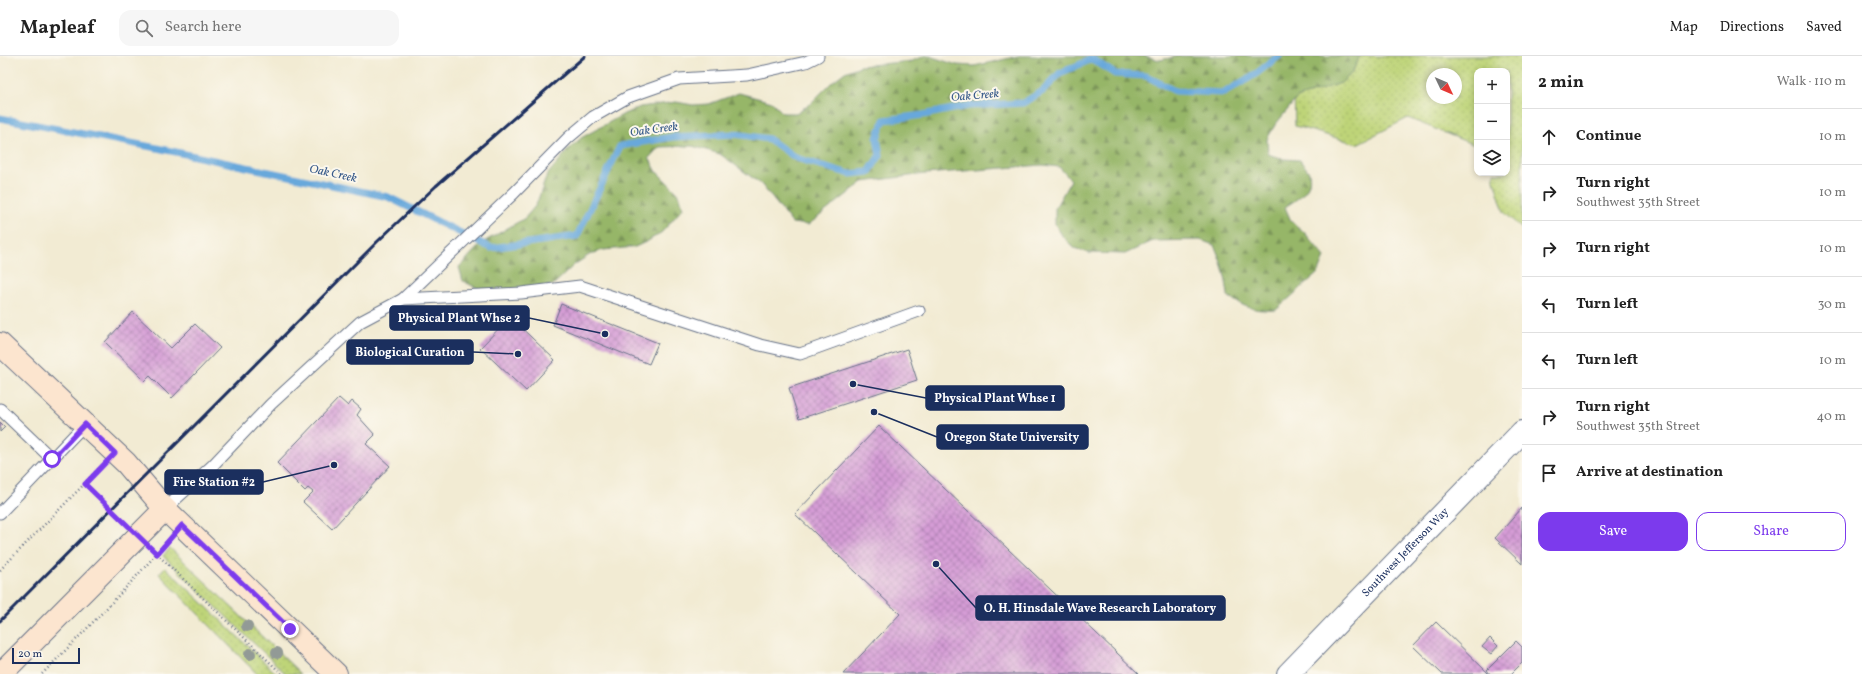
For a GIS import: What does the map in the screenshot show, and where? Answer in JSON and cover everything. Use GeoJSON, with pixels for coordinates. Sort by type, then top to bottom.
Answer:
{"type":"FeatureCollection","features":[{"type":"Feature","properties":{"kind":"main road"},"geometry":{"type":"LineString","coordinates":[[0,344],[115,453],[165,509],[336,674]]}},
{"type":"Feature","properties":{"kind":"main road"},"geometry":{"type":"LineString","coordinates":[[1,674],[165,509]]}},
{"type":"Feature","properties":{"kind":"street","name":"Southwest Jefferson Way"},"geometry":{"type":"LineString","coordinates":[[1288,674],[1522,432]]}},
{"type":"Feature","properties":{"kind":"lane"},"geometry":{"type":"LineString","coordinates":[[165,509],[213,465],[271,404],[360,322],[403,299],[514,193],[568,138],[593,117],[628,97],[679,79],[747,75],[806,62],[818,56]]}},
{"type":"Feature","properties":{"kind":"lane"},"geometry":{"type":"LineString","coordinates":[[403,299],[514,293],[580,286],[760,345],[800,354],[919,312]]}},
{"type":"Feature","properties":{"kind":"lane"},"geometry":{"type":"LineString","coordinates":[[0,409],[52,459]]}},
{"type":"Feature","properties":{"kind":"lane"},"geometry":{"type":"LineString","coordinates":[[0,513],[85,424]]}},
{"type":"Feature","properties":{"kind":"path"},"geometry":{"type":"LineString","coordinates":[[0,570],[115,453]]}},
{"type":"Feature","properties":{"kind":"path"},"geometry":{"type":"LineString","coordinates":[[85,484],[282,674]]}},
{"type":"Feature","properties":{"kind":"path"},"geometry":{"type":"LineString","coordinates":[[42,674],[115,601],[136,574],[157,554],[182,525]]}},
{"type":"Feature","properties":{"kind":"green space"},"geometry":{"type":"Polygon","coordinates":[[[924,56],[929,56],[957,65],[974,66],[1019,56],[1144,56],[1160,60],[1180,56],[1360,56],[1352,73],[1341,83],[1297,98],[1275,125],[1267,139],[1268,154],[1283,159],[1300,160],[1309,173],[1309,185],[1306,190],[1303,194],[1285,207],[1291,221],[1304,232],[1325,257],[1319,272],[1276,310],[1262,310],[1245,306],[1228,296],[1223,270],[1214,245],[1200,240],[1153,241],[1125,254],[1089,253],[1074,248],[1063,237],[1055,224],[1055,208],[1071,180],[1059,167],[1043,165],[925,174],[863,182],[808,225],[792,223],[761,184],[720,154],[692,146],[659,147],[649,158],[657,172],[679,194],[683,208],[662,232],[648,241],[635,247],[603,250],[589,255],[574,265],[553,285],[491,295],[463,281],[459,267],[482,243],[525,218],[536,205],[547,175],[568,150],[581,138],[624,114],[640,107],[676,102],[693,105],[709,104],[739,93],[772,102],[783,113],[796,113],[810,104],[832,82],[845,72],[860,66],[912,61],[924,56]]]}},
{"type":"Feature","properties":{"kind":"green space"},"geometry":{"type":"Polygon","coordinates":[[[1329,56],[1522,56],[1522,229],[1504,212],[1494,180],[1494,176],[1510,176],[1510,68],[1474,68],[1474,145],[1408,118],[1357,144],[1295,126],[1294,89],[1329,56]]]}},
{"type":"Feature","properties":{"kind":"green space"},"geometry":{"type":"Polygon","coordinates":[[[170,548],[301,674],[286,674],[163,556],[170,548]]]}},
{"type":"Feature","properties":{"kind":"green space"},"geometry":{"type":"Polygon","coordinates":[[[165,567],[277,674],[257,674],[159,574],[165,567]]]}},
{"type":"Feature","properties":{"kind":"building"},"geometry":{"type":"Polygon","coordinates":[[[561,304],[658,343],[649,364],[553,325],[561,304]]]}},
{"type":"Feature","properties":{"kind":"building"},"geometry":{"type":"Polygon","coordinates":[[[133,312],[171,348],[195,324],[220,348],[172,398],[150,376],[145,381],[105,342],[133,312]]]}},
{"type":"Feature","properties":{"kind":"building"},"geometry":{"type":"Polygon","coordinates":[[[510,317],[555,360],[526,391],[480,348],[510,317]]]}},
{"type":"Feature","properties":{"kind":"building"},"geometry":{"type":"Polygon","coordinates":[[[907,349],[917,380],[799,419],[789,388],[907,349]]]}},
{"type":"Feature","properties":{"kind":"building"},"geometry":{"type":"Polygon","coordinates":[[[339,398],[348,406],[352,401],[361,409],[357,415],[375,435],[366,444],[390,466],[332,529],[303,502],[313,492],[308,488],[305,491],[277,463],[339,398]]]}},
{"type":"Feature","properties":{"kind":"building"},"geometry":{"type":"Polygon","coordinates":[[[0,422],[5,427],[0,432],[0,422]]]}},
{"type":"Feature","properties":{"kind":"building"},"geometry":{"type":"Polygon","coordinates":[[[879,426],[1139,674],[843,674],[900,614],[795,514],[879,426]]]}},
{"type":"Feature","properties":{"kind":"building"},"geometry":{"type":"Polygon","coordinates":[[[1522,508],[1522,564],[1495,538],[1522,508]]]}},
{"type":"Feature","properties":{"kind":"building"},"geometry":{"type":"Polygon","coordinates":[[[1436,622],[1489,674],[1442,674],[1413,646],[1436,622]]]}},
{"type":"Feature","properties":{"kind":"building"},"geometry":{"type":"Polygon","coordinates":[[[1490,638],[1498,646],[1491,654],[1482,647],[1490,638]]]}},
{"type":"Feature","properties":{"kind":"building"},"geometry":{"type":"Polygon","coordinates":[[[1516,641],[1522,647],[1522,663],[1511,674],[1490,674],[1487,670],[1516,641]]]}},
{"type":"Feature","properties":{"kind":"waterway","name":"Oak Creek"},"geometry":{"type":"LineString","coordinates":[[0,118],[157,148],[388,197],[491,248],[577,236],[620,146],[672,137],[735,134],[769,139],[796,158],[850,174],[869,172],[880,155],[877,138],[884,120],[923,115],[968,106],[1023,103],[1043,91],[1060,73],[1092,59],[1115,74],[1146,76],[1175,91],[1224,93],[1257,73],[1279,56]]}},
{"type":"Feature","properties":{"kind":"railway"},"geometry":{"type":"LineString","coordinates":[[0,621],[377,242],[436,186],[585,56]]}},
{"type":"Feature","properties":{"kind":"place","name":"Physical Plant Whse 2"},"geometry":{"type":"Point","coordinates":[605,334]}},
{"type":"Feature","properties":{"kind":"place","name":"Biological Curation"},"geometry":{"type":"Point","coordinates":[518,354]}},
{"type":"Feature","properties":{"kind":"place","name":"Physical Plant Whse 1"},"geometry":{"type":"Point","coordinates":[853,384]}},
{"type":"Feature","properties":{"kind":"place","name":"Oregon State University"},"geometry":{"type":"Point","coordinates":[874,412]}},
{"type":"Feature","properties":{"kind":"place","name":"Fire Station #2"},"geometry":{"type":"Point","coordinates":[334,465]}},
{"type":"Feature","properties":{"kind":"place","name":"O. H. Hinsdale Wave Research Laboratory"},"geometry":{"type":"Point","coordinates":[936,564]}},
{"type":"Feature","properties":{"kind":"route"},"geometry":{"type":"LineString","coordinates":[[52,459],[85,424],[115,453],[85,484],[157,554],[182,525],[290,629]]}}]}
